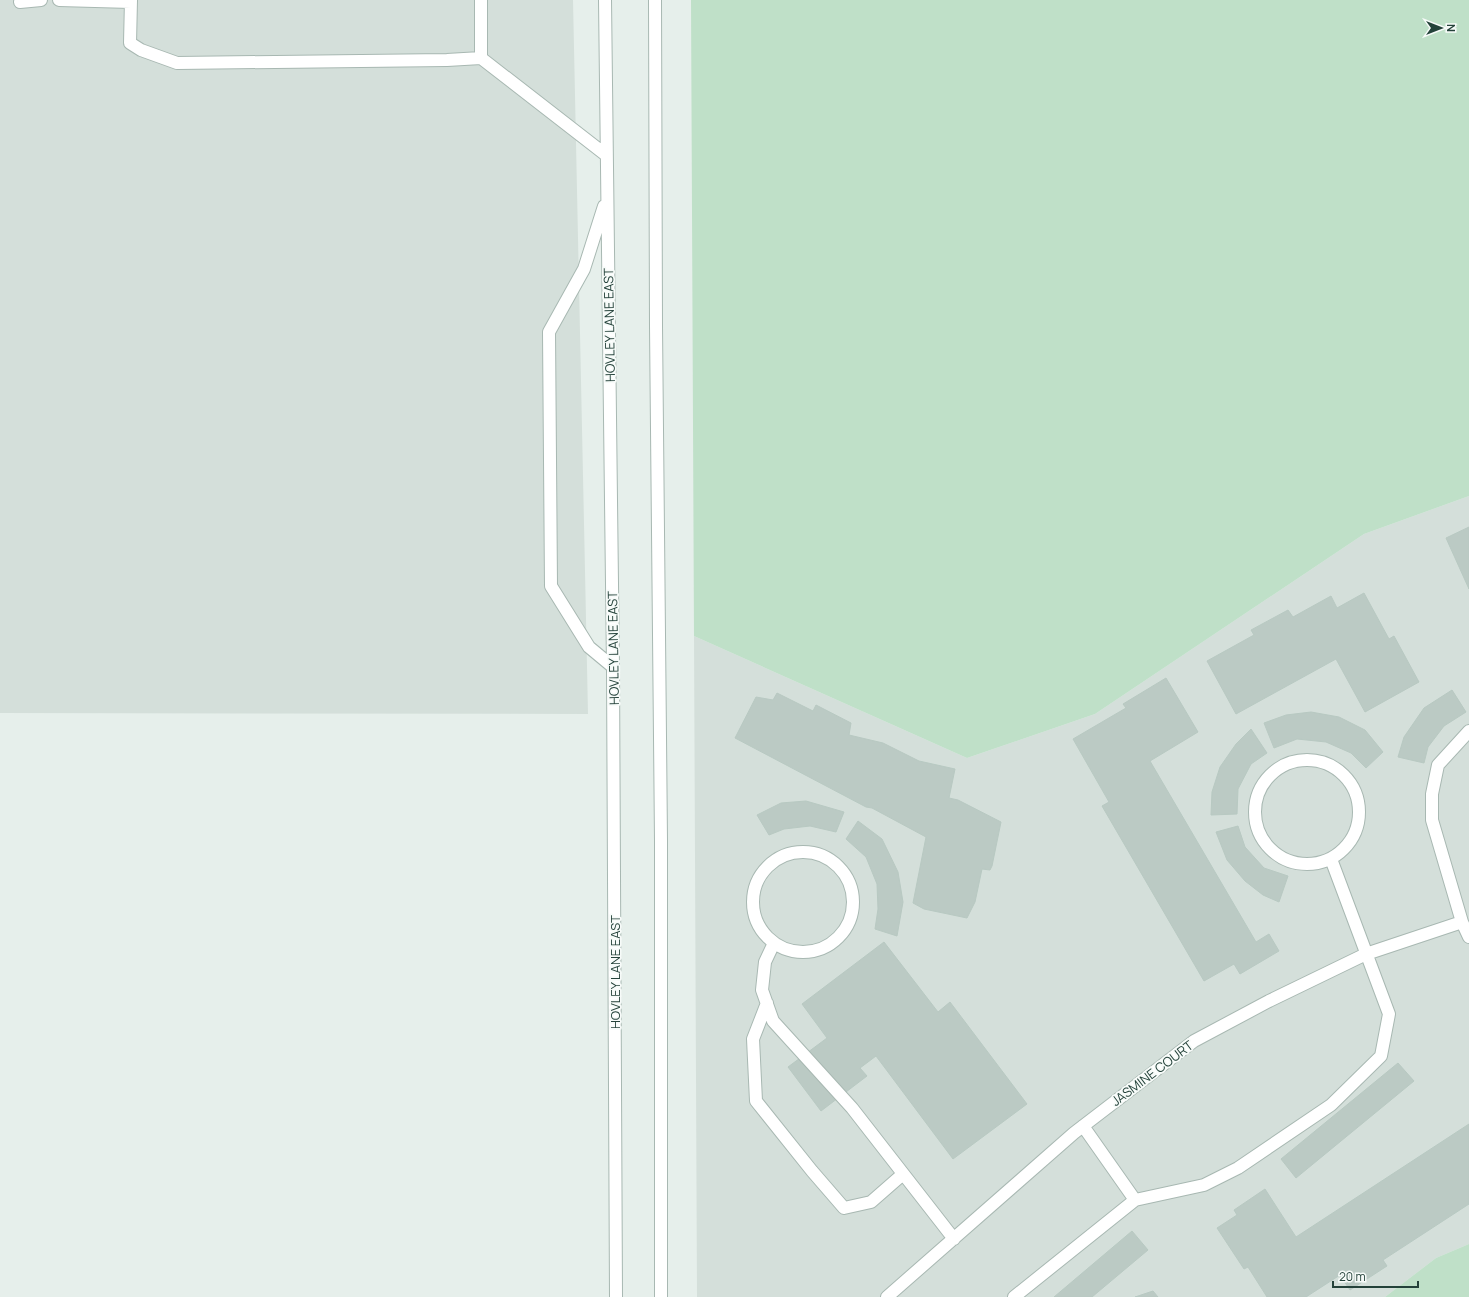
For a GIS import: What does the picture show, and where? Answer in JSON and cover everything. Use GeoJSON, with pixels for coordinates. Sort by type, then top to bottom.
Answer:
{"type":"FeatureCollection","features":[{"type":"Feature","properties":{"kind":"street"},"geometry":{"type":"LineString","coordinates":[[20,2],[41,0]]}},
{"type":"Feature","properties":{"kind":"street"},"geometry":{"type":"LineString","coordinates":[[59,0],[131,1],[130,43],[142,50],[177,63],[447,60],[481,58],[606,155]]}},
{"type":"Feature","properties":{"kind":"street"},"geometry":{"type":"LineString","coordinates":[[481,0],[481,58]]}},
{"type":"Feature","properties":{"kind":"street","name":"HOVLEY LANE EAST"},"geometry":{"type":"LineString","coordinates":[[605,0],[613,667],[616,1297]]}},
{"type":"Feature","properties":{"kind":"street"},"geometry":{"type":"LineString","coordinates":[[648,0],[656,117]]}},
{"type":"Feature","properties":{"kind":"street"},"geometry":{"type":"LineString","coordinates":[[655,0],[656,326],[661,840],[661,1297]]}},
{"type":"Feature","properties":{"kind":"street"},"geometry":{"type":"LineString","coordinates":[[607,196],[584,269],[549,332],[551,586],[589,647],[613,667]]}},
{"type":"Feature","properties":{"kind":"street"},"geometry":{"type":"LineString","coordinates":[[1469,731],[1438,765],[1432,794],[1432,820],[1462,922],[1469,936]]}},
{"type":"Feature","properties":{"kind":"street"},"geometry":{"type":"LineString","coordinates":[[1312,759],[1328,764],[1342,773],[1353,786],[1359,802],[1359,819],[1356,830],[1344,849],[1331,859],[1314,864],[1296,864],[1280,857],[1266,846],[1257,830],[1254,812],[1257,795],[1266,779],[1279,767],[1295,760],[1312,759]]}},
{"type":"Feature","properties":{"kind":"street"},"geometry":{"type":"LineString","coordinates":[[809,851],[824,855],[838,864],[847,877],[853,891],[854,906],[850,921],[842,934],[831,944],[817,951],[810,952],[787,950],[774,943],[762,931],[755,916],[753,900],[756,884],[764,869],[777,859],[792,852],[809,851]]}},
{"type":"Feature","properties":{"kind":"street"},"geometry":{"type":"LineString","coordinates":[[1014,1297],[1135,1200],[1204,1185],[1238,1168],[1331,1105],[1381,1056],[1389,1014],[1331,859]]}},
{"type":"Feature","properties":{"kind":"street","name":"JASMINE COURT"},"geometry":{"type":"LineString","coordinates":[[887,1297],[1083,1126],[1194,1041],[1269,1001],[1366,954],[1462,922]]}},
{"type":"Feature","properties":{"kind":"street"},"geometry":{"type":"LineString","coordinates":[[774,943],[765,962],[762,990],[773,1021],[852,1108],[954,1239]]}},
{"type":"Feature","properties":{"kind":"street"},"geometry":{"type":"LineString","coordinates":[[767,1003],[754,1039],[756,1101],[807,1165],[844,1208],[871,1202],[903,1174]]}},
{"type":"Feature","properties":{"kind":"street"},"geometry":{"type":"LineString","coordinates":[[1083,1126],[1135,1200]]}},
{"type":"Feature","properties":{"kind":"shaded area"},"geometry":{"type":"Polygon","coordinates":[[[0,0],[573,0],[588,714],[0,713],[0,0]]]}},
{"type":"Feature","properties":{"kind":"shaded area"},"geometry":{"type":"Polygon","coordinates":[[[1469,496],[1469,1244],[1436,1258],[1385,1297],[697,1297],[694,636],[967,758],[1095,714],[1364,534],[1469,496]]]}},
{"type":"Feature","properties":{"kind":"green space"},"geometry":{"type":"Polygon","coordinates":[[[691,0],[1469,0],[1469,496],[1364,534],[1095,714],[967,758],[694,636],[691,0]]]}},
{"type":"Feature","properties":{"kind":"green space"},"geometry":{"type":"Polygon","coordinates":[[[1469,1244],[1469,1297],[1385,1297],[1436,1258],[1469,1244]]]}},
{"type":"Feature","properties":{"kind":"building"},"geometry":{"type":"Polygon","coordinates":[[[1469,527],[1469,589],[1446,538],[1469,527]]]}},
{"type":"Feature","properties":{"kind":"building"},"geometry":{"type":"Polygon","coordinates":[[[1364,593],[1389,639],[1394,636],[1419,682],[1365,712],[1336,659],[1236,714],[1207,661],[1254,635],[1251,630],[1288,610],[1293,617],[1331,596],[1337,608],[1364,593]]]}},
{"type":"Feature","properties":{"kind":"building"},"geometry":{"type":"Polygon","coordinates":[[[1166,678],[1198,732],[1150,761],[1256,942],[1269,934],[1279,951],[1240,974],[1234,964],[1204,981],[1102,806],[1109,802],[1073,739],[1126,708],[1123,704],[1166,678]]]}},
{"type":"Feature","properties":{"kind":"building"},"geometry":{"type":"Polygon","coordinates":[[[1452,690],[1466,712],[1444,726],[1428,747],[1424,763],[1398,757],[1404,737],[1424,708],[1452,690]]]}},
{"type":"Feature","properties":{"kind":"building"},"geometry":{"type":"Polygon","coordinates":[[[777,693],[813,711],[816,705],[851,723],[849,735],[883,743],[919,761],[955,769],[949,798],[958,800],[1001,822],[992,866],[990,870],[982,869],[975,902],[967,918],[924,909],[913,903],[926,837],[735,738],[756,697],[773,700],[777,693]]]}},
{"type":"Feature","properties":{"kind":"building"},"geometry":{"type":"Polygon","coordinates":[[[1311,712],[1339,717],[1365,730],[1383,752],[1366,768],[1351,753],[1326,742],[1297,739],[1274,748],[1264,723],[1286,715],[1311,712]]]}},
{"type":"Feature","properties":{"kind":"building"},"geometry":{"type":"Polygon","coordinates":[[[1251,729],[1267,753],[1251,764],[1238,789],[1237,814],[1211,815],[1212,792],[1220,767],[1236,744],[1251,729]]]}},
{"type":"Feature","properties":{"kind":"building"},"geometry":{"type":"Polygon","coordinates":[[[806,801],[844,812],[836,832],[810,826],[784,829],[769,835],[757,815],[781,803],[806,801]]]}},
{"type":"Feature","properties":{"kind":"building"},"geometry":{"type":"Polygon","coordinates":[[[858,821],[882,839],[898,872],[903,902],[897,936],[875,929],[878,909],[877,884],[866,857],[846,839],[858,821]]]}},
{"type":"Feature","properties":{"kind":"building"},"geometry":{"type":"Polygon","coordinates":[[[1238,826],[1245,847],[1264,868],[1288,876],[1279,902],[1263,895],[1245,881],[1227,860],[1216,832],[1238,826]]]}},
{"type":"Feature","properties":{"kind":"building"},"geometry":{"type":"Polygon","coordinates":[[[884,942],[938,1012],[950,1002],[1027,1104],[953,1159],[876,1056],[860,1068],[867,1076],[821,1111],[788,1067],[827,1038],[802,1004],[884,942]]]}},
{"type":"Feature","properties":{"kind":"building"},"geometry":{"type":"Polygon","coordinates":[[[1398,1063],[1414,1081],[1296,1178],[1281,1159],[1398,1063]]]}},
{"type":"Feature","properties":{"kind":"building"},"geometry":{"type":"Polygon","coordinates":[[[1469,1124],[1469,1204],[1383,1260],[1387,1266],[1350,1290],[1340,1275],[1306,1297],[1267,1297],[1248,1267],[1244,1269],[1217,1228],[1237,1215],[1234,1210],[1265,1189],[1296,1237],[1469,1124]]]}},
{"type":"Feature","properties":{"kind":"building"},"geometry":{"type":"Polygon","coordinates":[[[1132,1231],[1148,1250],[1092,1297],[1054,1297],[1132,1231]]]}},
{"type":"Feature","properties":{"kind":"building"},"geometry":{"type":"Polygon","coordinates":[[[1153,1291],[1158,1297],[1135,1297],[1153,1291]]]}}]}
